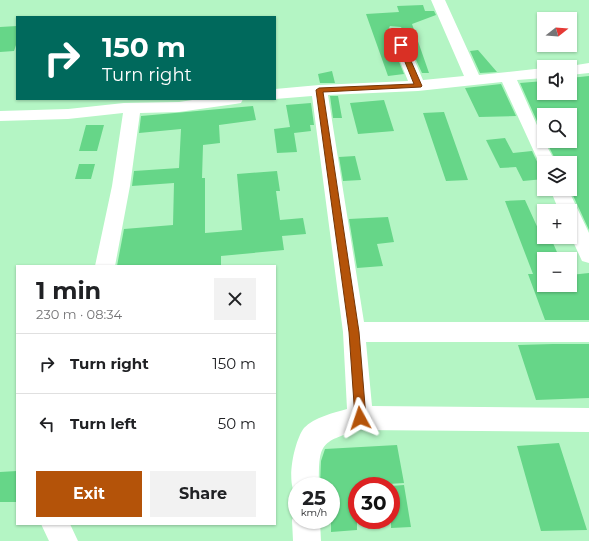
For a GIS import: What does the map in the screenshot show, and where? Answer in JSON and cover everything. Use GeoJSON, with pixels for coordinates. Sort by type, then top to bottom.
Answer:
{"type":"FeatureCollection","features":[{"type":"Feature","properties":{"kind":"street"},"geometry":{"type":"LineString","coordinates":[[438,0],[474,80]]}},
{"type":"Feature","properties":{"kind":"street"},"geometry":{"type":"LineString","coordinates":[[395,31],[418,86]]}},
{"type":"Feature","properties":{"kind":"street"},"geometry":{"type":"LineString","coordinates":[[577,69],[589,68]]}},
{"type":"Feature","properties":{"kind":"street"},"geometry":{"type":"LineString","coordinates":[[276,94],[319,90],[418,86],[537,74]]}},
{"type":"Feature","properties":{"kind":"street"},"geometry":{"type":"LineString","coordinates":[[507,76],[544,156]]}},
{"type":"Feature","properties":{"kind":"street"},"geometry":{"type":"LineString","coordinates":[[319,90],[354,332],[360,418]]}},
{"type":"Feature","properties":{"kind":"street"},"geometry":{"type":"LineString","coordinates":[[0,116],[68,114],[132,108],[179,107],[228,100]]}},
{"type":"Feature","properties":{"kind":"street"},"geometry":{"type":"LineString","coordinates":[[105,265],[121,186],[132,108]]}},
{"type":"Feature","properties":{"kind":"street"},"geometry":{"type":"LineString","coordinates":[[577,223],[589,254]]}},
{"type":"Feature","properties":{"kind":"street"},"geometry":{"type":"LineString","coordinates":[[354,332],[589,332]]}},
{"type":"Feature","properties":{"kind":"street"},"geometry":{"type":"LineString","coordinates":[[305,477],[305,457],[311,438],[327,428],[360,418],[589,420]]}},
{"type":"Feature","properties":{"kind":"street"},"geometry":{"type":"LineString","coordinates":[[56,525],[64,541]]}},
{"type":"Feature","properties":{"kind":"street"},"geometry":{"type":"LineString","coordinates":[[306,529],[307,541]]}},
{"type":"Feature","properties":{"kind":"building"},"geometry":{"type":"Polygon","coordinates":[[[423,5],[425,11],[434,11],[436,15],[412,24],[429,73],[422,73],[401,27],[390,26],[387,32],[404,74],[388,76],[366,14],[399,12],[397,6],[423,5]]]}},
{"type":"Feature","properties":{"kind":"building"},"geometry":{"type":"Polygon","coordinates":[[[16,26],[16,45],[14,51],[0,52],[0,27],[16,26]]]}},
{"type":"Feature","properties":{"kind":"building"},"geometry":{"type":"Polygon","coordinates":[[[478,50],[497,72],[480,73],[470,51],[478,50]]]}},
{"type":"Feature","properties":{"kind":"building"},"geometry":{"type":"Polygon","coordinates":[[[332,71],[335,83],[320,83],[318,74],[332,71]]]}},
{"type":"Feature","properties":{"kind":"building"},"geometry":{"type":"Polygon","coordinates":[[[589,76],[589,230],[573,196],[577,196],[577,156],[554,156],[550,148],[577,148],[577,108],[537,108],[537,121],[520,83],[537,82],[537,100],[577,100],[577,77],[589,76]]]}},
{"type":"Feature","properties":{"kind":"building"},"geometry":{"type":"Polygon","coordinates":[[[501,84],[516,116],[479,117],[465,88],[501,84]]]}},
{"type":"Feature","properties":{"kind":"building"},"geometry":{"type":"Polygon","coordinates":[[[330,96],[338,96],[342,118],[333,118],[330,96]]]}},
{"type":"Feature","properties":{"kind":"building"},"geometry":{"type":"Polygon","coordinates":[[[384,100],[394,131],[358,134],[350,103],[384,100]]]}},
{"type":"Feature","properties":{"kind":"building"},"geometry":{"type":"Polygon","coordinates":[[[311,103],[314,125],[310,125],[311,131],[294,133],[297,152],[277,153],[274,129],[290,127],[286,105],[311,103]]]}},
{"type":"Feature","properties":{"kind":"building"},"geometry":{"type":"Polygon","coordinates":[[[253,106],[256,120],[219,125],[220,143],[203,145],[202,178],[205,178],[205,233],[242,230],[237,174],[277,171],[280,191],[276,191],[280,220],[303,218],[306,234],[282,236],[284,250],[221,256],[221,265],[117,265],[124,229],[173,225],[174,183],[132,186],[134,171],[179,168],[181,129],[139,133],[141,116],[253,106]]]}},
{"type":"Feature","properties":{"kind":"building"},"geometry":{"type":"Polygon","coordinates":[[[444,112],[468,180],[446,181],[423,113],[444,112]]]}},
{"type":"Feature","properties":{"kind":"building"},"geometry":{"type":"Polygon","coordinates":[[[86,125],[104,125],[97,151],[79,151],[86,125]]]}},
{"type":"Feature","properties":{"kind":"building"},"geometry":{"type":"Polygon","coordinates":[[[505,138],[513,153],[532,151],[537,162],[537,180],[523,181],[516,167],[500,168],[486,140],[505,138]]]}},
{"type":"Feature","properties":{"kind":"building"},"geometry":{"type":"Polygon","coordinates":[[[355,156],[361,180],[343,181],[339,157],[355,156]]]}},
{"type":"Feature","properties":{"kind":"building"},"geometry":{"type":"Polygon","coordinates":[[[79,164],[95,164],[91,179],[75,179],[79,164]]]}},
{"type":"Feature","properties":{"kind":"building"},"geometry":{"type":"Polygon","coordinates":[[[525,200],[537,226],[537,244],[553,244],[557,252],[537,252],[537,292],[577,292],[577,274],[589,273],[589,320],[545,320],[528,274],[533,274],[505,201],[525,200]]]}},
{"type":"Feature","properties":{"kind":"building"},"geometry":{"type":"Polygon","coordinates":[[[388,217],[394,242],[377,244],[383,266],[357,268],[349,219],[388,217]]]}},
{"type":"Feature","properties":{"kind":"building"},"geometry":{"type":"Polygon","coordinates":[[[589,344],[589,398],[536,400],[518,345],[589,344]]]}},
{"type":"Feature","properties":{"kind":"building"},"geometry":{"type":"Polygon","coordinates":[[[559,443],[587,530],[541,531],[517,446],[559,443]]]}},
{"type":"Feature","properties":{"kind":"building"},"geometry":{"type":"Polygon","coordinates":[[[397,445],[404,483],[400,483],[400,477],[348,477],[348,529],[357,530],[331,532],[331,529],[340,529],[340,477],[320,477],[321,461],[325,449],[397,445]]]}},
{"type":"Feature","properties":{"kind":"building"},"geometry":{"type":"Polygon","coordinates":[[[16,471],[16,502],[0,502],[0,472],[16,471]]]}},
{"type":"Feature","properties":{"kind":"building"},"geometry":{"type":"Polygon","coordinates":[[[400,485],[404,485],[411,527],[400,528],[400,485]]]}},
{"type":"Feature","properties":{"kind":"route"},"geometry":{"type":"LineString","coordinates":[[360,418],[354,332],[319,90],[418,86],[401,45]]}}]}
